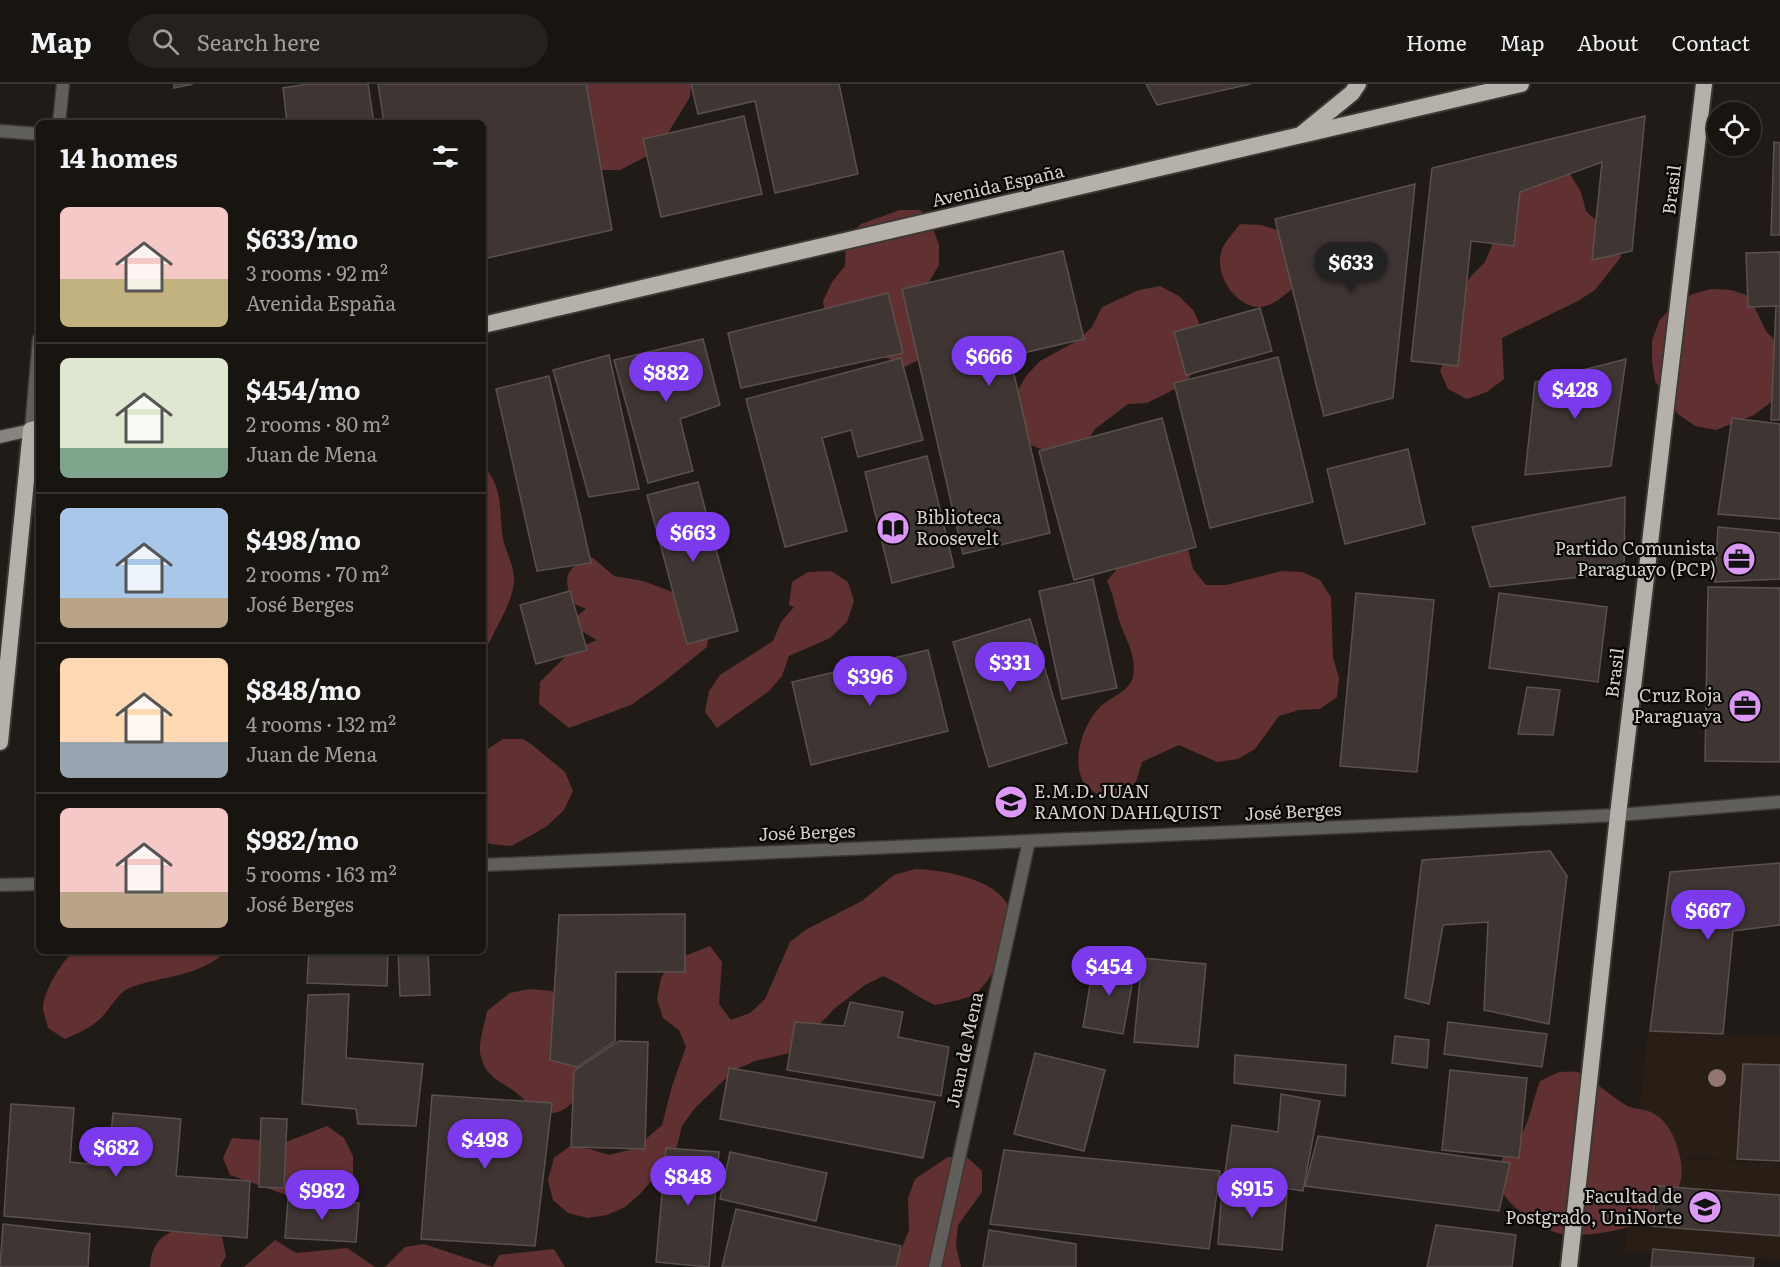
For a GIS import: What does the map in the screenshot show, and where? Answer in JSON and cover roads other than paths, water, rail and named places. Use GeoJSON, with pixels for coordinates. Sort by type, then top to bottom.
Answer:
{"type":"FeatureCollection","features":[{"type":"Feature","properties":{"kind":"highway"},"geometry":{"type":"LineString","coordinates":[[1300,135],[1352,93],[1358,84]]}},
{"type":"Feature","properties":{"kind":"highway","name":"Avenida España"},"geometry":{"type":"LineString","coordinates":[[486,325],[1521,84]]}},
{"type":"Feature","properties":{"kind":"highway","name":"Brasil"},"geometry":{"type":"LineString","coordinates":[[1569,1267],[1618,815],[1704,84]]}},
{"type":"Feature","properties":{"kind":"highway"},"geometry":{"type":"LineString","coordinates":[[0,742],[35,429]]}},
{"type":"Feature","properties":{"kind":"main road"},"geometry":{"type":"LineString","coordinates":[[0,437],[35,429]]}},
{"type":"Feature","properties":{"kind":"street"},"geometry":{"type":"LineString","coordinates":[[59,120],[63,84]]}},
{"type":"Feature","properties":{"kind":"street"},"geometry":{"type":"LineString","coordinates":[[0,131],[36,134]]}},
{"type":"Feature","properties":{"kind":"street"},"geometry":{"type":"LineString","coordinates":[[35,429],[36,406]]}},
{"type":"Feature","properties":{"kind":"street","name":"José Berges"},"geometry":{"type":"LineString","coordinates":[[486,865],[1618,815],[1780,802]]}},
{"type":"Feature","properties":{"kind":"street","name":"Juan de Mena"},"geometry":{"type":"LineString","coordinates":[[935,1267],[1029,841]]}},
{"type":"Feature","properties":{"kind":"street"},"geometry":{"type":"LineString","coordinates":[[0,885],[36,884]]}},
{"type":"Feature","properties":{"kind":"place","name":"Biblioteca Roosevelt"},"geometry":{"type":"Point","coordinates":[893,528]}},
{"type":"Feature","properties":{"kind":"place","name":"Partido Comunista Paraguayo (PCP)"},"geometry":{"type":"Point","coordinates":[1739,559]}},
{"type":"Feature","properties":{"kind":"place","name":"Cruz Roja Paraguaya"},"geometry":{"type":"Point","coordinates":[1745,706]}},
{"type":"Feature","properties":{"kind":"place","name":"E.M.D. JUAN RAMON DAHLQUIST"},"geometry":{"type":"Point","coordinates":[1011,802]}},
{"type":"Feature","properties":{"kind":"place","name":"Facultad de Postgrado, UniNorte"},"geometry":{"type":"Point","coordinates":[1705,1207]}}]}
